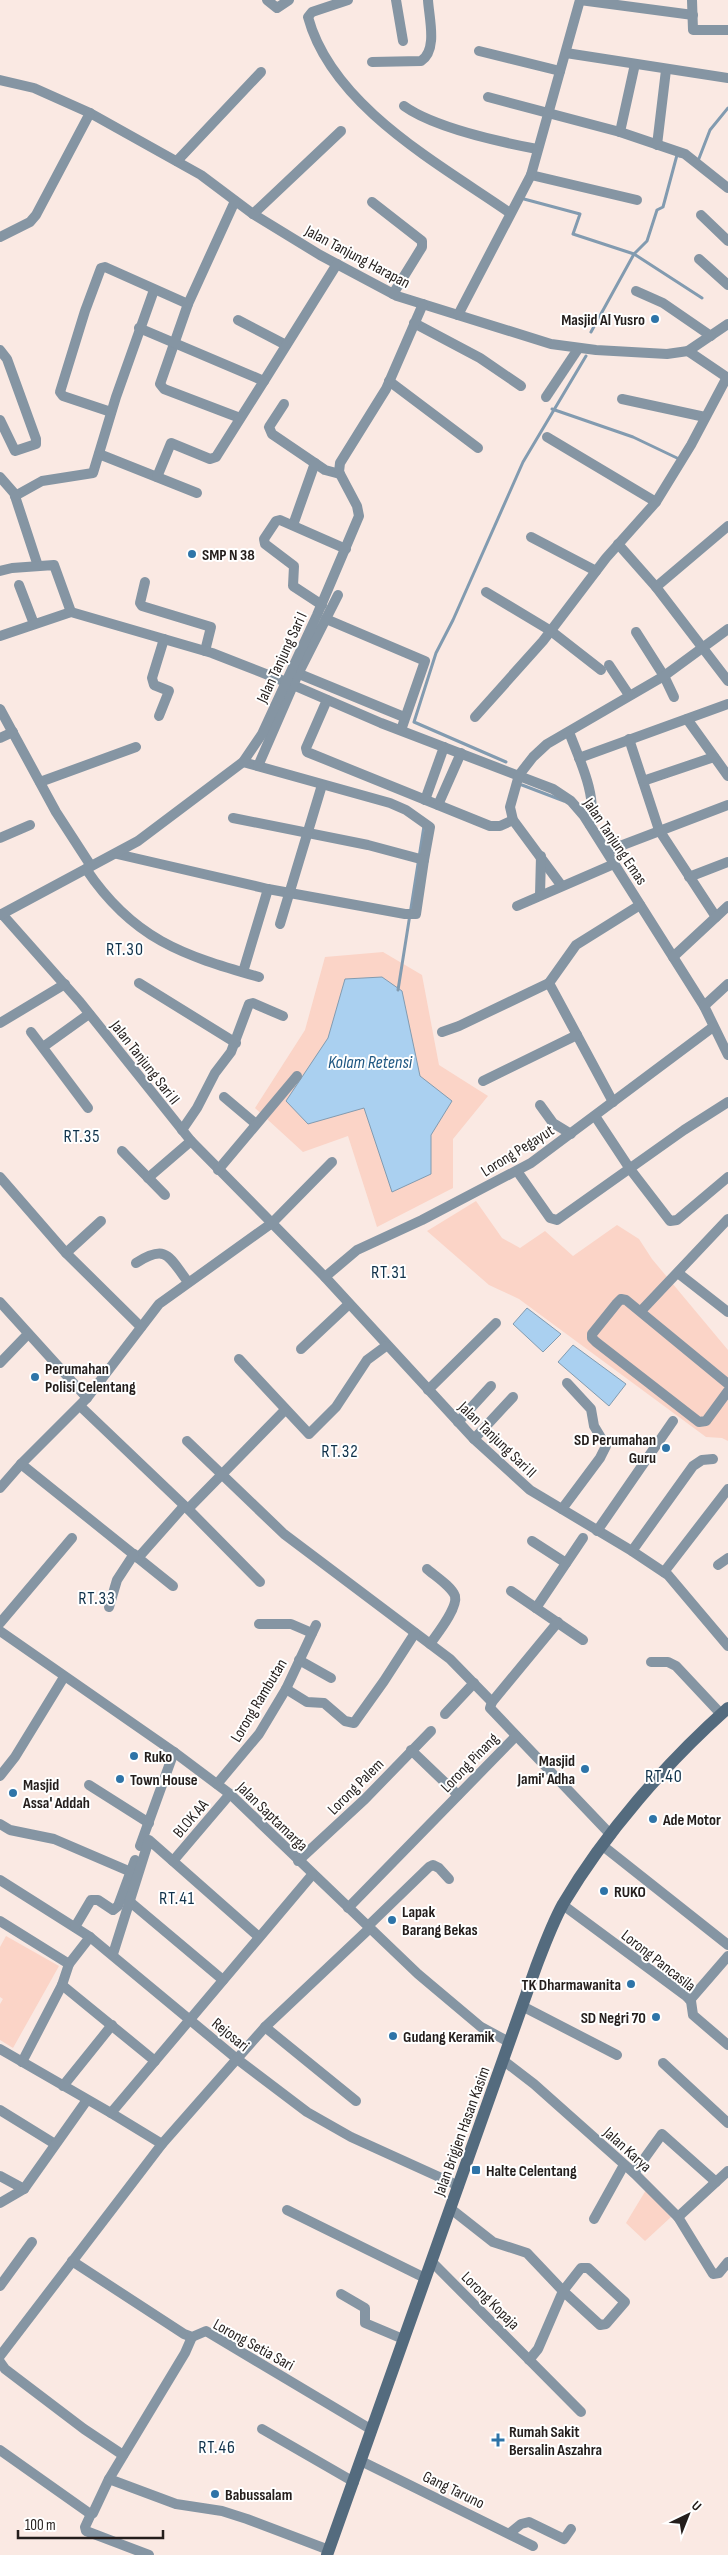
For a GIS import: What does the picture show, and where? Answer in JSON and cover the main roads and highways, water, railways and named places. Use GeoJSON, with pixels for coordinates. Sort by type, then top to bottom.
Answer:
{"type":"FeatureCollection","features":[{"type":"Feature","properties":{"kind":"water","name":"Kolam Retensi"},"geometry":{"type":"Polygon","coordinates":[[[382,977],[402,991],[420,1076],[452,1101],[431,1135],[431,1174],[392,1192],[364,1108],[308,1124],[286,1101],[328,1038],[345,979],[382,977]]]}},
{"type":"Feature","properties":{"kind":"water"},"geometry":{"type":"Polygon","coordinates":[[[527,1308],[561,1334],[543,1352],[513,1324],[527,1308]]]}},
{"type":"Feature","properties":{"kind":"water"},"geometry":{"type":"Polygon","coordinates":[[[573,1345],[626,1384],[609,1406],[558,1362],[573,1345]]]}},
{"type":"Feature","properties":{"kind":"waterway"},"geometry":{"type":"LineString","coordinates":[[698,161],[710,130],[728,108]]}},
{"type":"Feature","properties":{"kind":"waterway"},"geometry":{"type":"LineString","coordinates":[[591,332],[634,254],[647,241],[657,210],[663,207],[677,155],[680,156]]}},
{"type":"Feature","properties":{"kind":"waterway"},"geometry":{"type":"LineString","coordinates":[[524,199],[580,214],[573,234],[634,254],[702,298]]}},
{"type":"Feature","properties":{"kind":"waterway"},"geometry":{"type":"LineString","coordinates":[[506,762],[414,722],[436,653],[453,620],[523,462],[586,356]]}},
{"type":"Feature","properties":{"kind":"waterway"},"geometry":{"type":"LineString","coordinates":[[552,409],[633,437],[677,458]]}},
{"type":"Feature","properties":{"kind":"waterway"},"geometry":{"type":"LineString","coordinates":[[522,785],[564,801]]}},
{"type":"Feature","properties":{"kind":"waterway"},"geometry":{"type":"LineString","coordinates":[[398,990],[424,826]]}},
{"type":"Feature","properties":{"kind":"place","name":"Masjid Al Yusro"},"geometry":{"type":"Point","coordinates":[655,319]}},
{"type":"Feature","properties":{"kind":"place","name":"SMP N 38"},"geometry":{"type":"Point","coordinates":[192,554]}},
{"type":"Feature","properties":{"kind":"place","name":"Perumahan Polisi Celentang"},"geometry":{"type":"Point","coordinates":[35,1377]}},
{"type":"Feature","properties":{"kind":"place","name":"SD Perumahan Guru"},"geometry":{"type":"Point","coordinates":[666,1448]}},
{"type":"Feature","properties":{"kind":"place","name":"Ruko"},"geometry":{"type":"Point","coordinates":[134,1756]}},
{"type":"Feature","properties":{"kind":"place","name":"Masjid Jami' Adha"},"geometry":{"type":"Point","coordinates":[585,1769]}},
{"type":"Feature","properties":{"kind":"place","name":"Town House"},"geometry":{"type":"Point","coordinates":[120,1779]}},
{"type":"Feature","properties":{"kind":"place","name":"Masjid Assa' Addah"},"geometry":{"type":"Point","coordinates":[13,1793]}},
{"type":"Feature","properties":{"kind":"place","name":"Ade Motor"},"geometry":{"type":"Point","coordinates":[653,1819]}},
{"type":"Feature","properties":{"kind":"place","name":"RUKO"},"geometry":{"type":"Point","coordinates":[604,1891]}},
{"type":"Feature","properties":{"kind":"place","name":"Lapak Barang Bekas"},"geometry":{"type":"Point","coordinates":[392,1920]}},
{"type":"Feature","properties":{"kind":"place","name":"TK Dharmawanita"},"geometry":{"type":"Point","coordinates":[631,1984]}},
{"type":"Feature","properties":{"kind":"place","name":"SD Negri 70"},"geometry":{"type":"Point","coordinates":[656,2017]}},
{"type":"Feature","properties":{"kind":"place","name":"Gudang Keramik"},"geometry":{"type":"Point","coordinates":[393,2036]}},
{"type":"Feature","properties":{"kind":"place","name":"Halte Celentang"},"geometry":{"type":"Point","coordinates":[476,2170]}},
{"type":"Feature","properties":{"kind":"place","name":"Rumah Sakit Bersalin Aszahra"},"geometry":{"type":"Point","coordinates":[498,2440]}},
{"type":"Feature","properties":{"kind":"place","name":"Babussalam"},"geometry":{"type":"Point","coordinates":[215,2494]}},
{"type":"Feature","properties":{"kind":"district","name":"RT.30"},"geometry":{"type":"Point","coordinates":[125,949]}},
{"type":"Feature","properties":{"kind":"district","name":"RT.35"},"geometry":{"type":"Point","coordinates":[82,1136]}},
{"type":"Feature","properties":{"kind":"district","name":"RT.31"},"geometry":{"type":"Point","coordinates":[389,1272]}},
{"type":"Feature","properties":{"kind":"district","name":"RT.32"},"geometry":{"type":"Point","coordinates":[340,1451]}},
{"type":"Feature","properties":{"kind":"district","name":"RT.33"},"geometry":{"type":"Point","coordinates":[97,1598]}},
{"type":"Feature","properties":{"kind":"district","name":"RT.40"},"geometry":{"type":"Point","coordinates":[664,1776]}},
{"type":"Feature","properties":{"kind":"district","name":"RT.41"},"geometry":{"type":"Point","coordinates":[177,1898]}},
{"type":"Feature","properties":{"kind":"district","name":"RT.46"},"geometry":{"type":"Point","coordinates":[217,2447]}}]}
